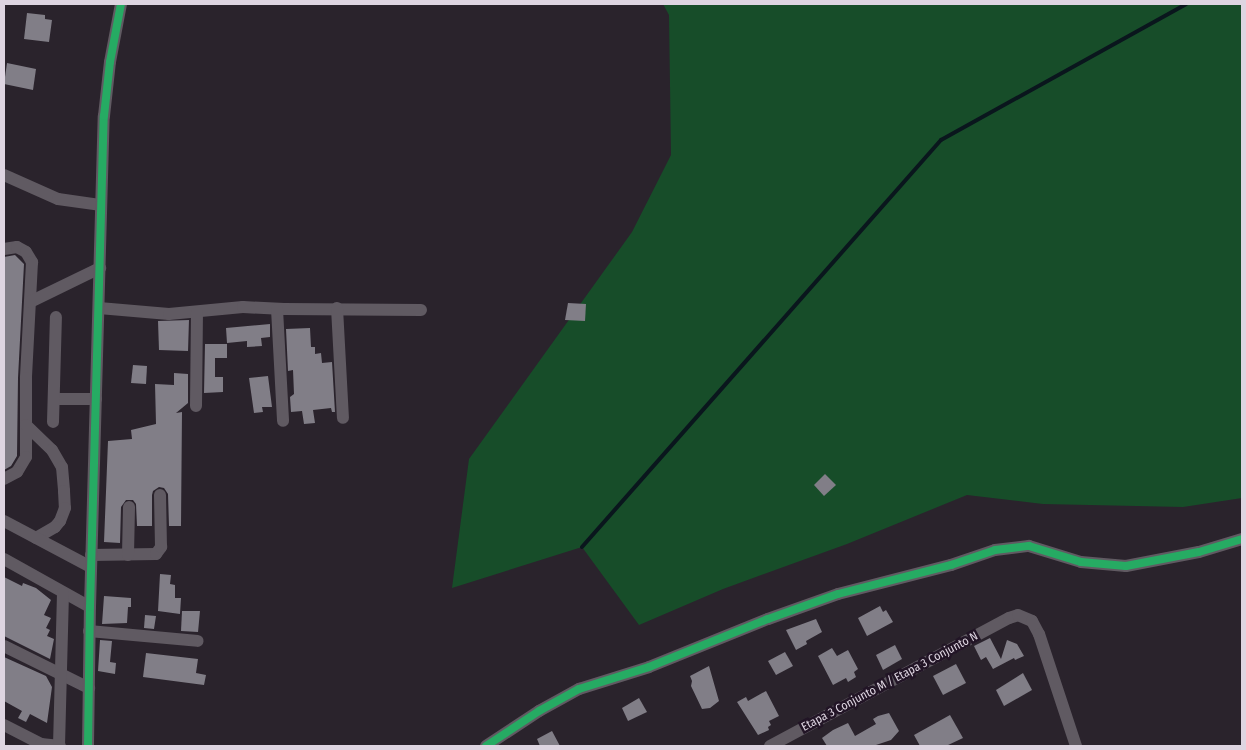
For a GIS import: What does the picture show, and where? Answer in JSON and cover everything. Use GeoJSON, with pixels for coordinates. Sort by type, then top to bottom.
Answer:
{"type":"FeatureCollection","features":[{"type":"Feature","properties":{"kind":"street"},"geometry":{"type":"LineString","coordinates":[[88,746],[89,631],[99,308],[100,205],[104,116],[110,62],[121,4]]}},
{"type":"Feature","properties":{"kind":"street"},"geometry":{"type":"LineString","coordinates":[[4,175],[58,199],[100,205]]}},
{"type":"Feature","properties":{"kind":"street"},"geometry":{"type":"LineString","coordinates":[[4,249],[17,247],[26,252],[32,262],[26,457],[17,472],[4,479]]}},
{"type":"Feature","properties":{"kind":"street"},"geometry":{"type":"LineString","coordinates":[[30,302],[100,268]]}},
{"type":"Feature","properties":{"kind":"street"},"geometry":{"type":"LineString","coordinates":[[99,308],[144,314],[197,313],[235,307],[421,310]]}},
{"type":"Feature","properties":{"kind":"street"},"geometry":{"type":"LineString","coordinates":[[337,308],[343,418]]}},
{"type":"Feature","properties":{"kind":"street"},"geometry":{"type":"LineString","coordinates":[[277,309],[283,421]]}},
{"type":"Feature","properties":{"kind":"street"},"geometry":{"type":"LineString","coordinates":[[196,406],[197,313]]}},
{"type":"Feature","properties":{"kind":"street"},"geometry":{"type":"LineString","coordinates":[[52,422],[56,317]]}},
{"type":"Feature","properties":{"kind":"street"},"geometry":{"type":"LineString","coordinates":[[54,399],[96,399]]}},
{"type":"Feature","properties":{"kind":"street"},"geometry":{"type":"LineString","coordinates":[[26,426],[52,450],[62,467],[65,508],[60,521],[55,527],[36,538]]}},
{"type":"Feature","properties":{"kind":"street"},"geometry":{"type":"LineString","coordinates":[[4,521],[36,538],[91,561],[128,555],[153,555],[160,550],[160,495]]}},
{"type":"Feature","properties":{"kind":"street"},"geometry":{"type":"LineString","coordinates":[[128,555],[129,507]]}},
{"type":"Feature","properties":{"kind":"street"},"geometry":{"type":"LineString","coordinates":[[486,746],[539,711],[579,689],[649,667],[768,619],[873,584],[910,576],[1012,546],[1029,546],[1081,562],[1126,566],[1199,552],[1242,539]]}},
{"type":"Feature","properties":{"kind":"street"},"geometry":{"type":"LineString","coordinates":[[4,559],[90,607]]}},
{"type":"Feature","properties":{"kind":"street"},"geometry":{"type":"LineString","coordinates":[[4,725],[41,744],[60,746],[63,593]]}},
{"type":"Feature","properties":{"kind":"street","name":"Etapa 3 Conjunto M / Etapa 3 Conjunto N"},"geometry":{"type":"LineString","coordinates":[[770,746],[1009,618],[1018,615],[1027,618],[1039,634],[1076,746]]}},
{"type":"Feature","properties":{"kind":"street"},"geometry":{"type":"LineString","coordinates":[[89,631],[198,641]]}},
{"type":"Feature","properties":{"kind":"street"},"geometry":{"type":"LineString","coordinates":[[4,646],[61,676],[89,688]]}},
{"type":"Feature","properties":{"kind":"green space"},"geometry":{"type":"Polygon","coordinates":[[[663,4],[1242,4],[1242,498],[1183,507],[1043,504],[967,495],[847,544],[723,589],[639,625],[582,547],[452,588],[469,459],[632,232],[671,155],[669,15],[663,4]]]}},
{"type":"Feature","properties":{"kind":"building"},"geometry":{"type":"Polygon","coordinates":[[[27,13],[45,15],[45,19],[52,20],[49,42],[24,39],[27,13]]]}},
{"type":"Feature","properties":{"kind":"building"},"geometry":{"type":"Polygon","coordinates":[[[7,63],[36,69],[33,90],[4,84],[7,63]]]}},
{"type":"Feature","properties":{"kind":"building"},"geometry":{"type":"Polygon","coordinates":[[[15,255],[24,264],[18,378],[17,456],[11,466],[4,470],[4,257],[15,255]]]}},
{"type":"Feature","properties":{"kind":"building"},"geometry":{"type":"Polygon","coordinates":[[[568,303],[586,304],[585,321],[565,320],[568,303]]]}},
{"type":"Feature","properties":{"kind":"building"},"geometry":{"type":"Polygon","coordinates":[[[189,320],[188,351],[159,350],[158,321],[189,320]]]}},
{"type":"Feature","properties":{"kind":"building"},"geometry":{"type":"Polygon","coordinates":[[[270,324],[270,337],[261,338],[262,346],[247,347],[247,341],[227,343],[226,328],[270,324]]]}},
{"type":"Feature","properties":{"kind":"building"},"geometry":{"type":"Polygon","coordinates":[[[310,328],[311,347],[315,347],[315,354],[321,353],[322,363],[332,362],[335,412],[332,412],[331,408],[313,410],[315,423],[304,424],[302,411],[291,412],[290,397],[294,394],[293,370],[288,371],[286,329],[310,328]]]}},
{"type":"Feature","properties":{"kind":"building"},"geometry":{"type":"Polygon","coordinates":[[[205,344],[227,344],[227,358],[215,358],[215,377],[223,377],[223,392],[204,393],[205,344]]]}},
{"type":"Feature","properties":{"kind":"building"},"geometry":{"type":"Polygon","coordinates":[[[133,365],[147,366],[146,384],[131,383],[133,365]]]}},
{"type":"Feature","properties":{"kind":"building"},"geometry":{"type":"Polygon","coordinates":[[[174,373],[188,374],[188,403],[176,413],[182,412],[181,526],[169,526],[168,494],[164,488],[159,487],[153,491],[152,495],[152,526],[137,526],[136,504],[133,500],[126,500],[121,507],[120,543],[104,542],[108,441],[132,439],[131,430],[156,424],[155,384],[174,385],[174,373]]]}},
{"type":"Feature","properties":{"kind":"building"},"geometry":{"type":"Polygon","coordinates":[[[268,376],[272,407],[262,407],[263,412],[254,413],[249,378],[268,376]]]}},
{"type":"Feature","properties":{"kind":"building"},"geometry":{"type":"Polygon","coordinates":[[[825,474],[836,485],[824,496],[814,485],[825,474]]]}},
{"type":"Feature","properties":{"kind":"building"},"geometry":{"type":"Polygon","coordinates":[[[160,574],[171,575],[170,584],[175,585],[175,598],[181,598],[180,614],[158,611],[160,574]]]}},
{"type":"Feature","properties":{"kind":"building"},"geometry":{"type":"Polygon","coordinates":[[[4,577],[22,586],[23,583],[36,588],[51,600],[44,615],[51,618],[46,628],[50,630],[47,636],[54,639],[50,659],[4,636],[4,577]]]}},
{"type":"Feature","properties":{"kind":"building"},"geometry":{"type":"Polygon","coordinates":[[[104,596],[131,598],[131,607],[128,607],[127,623],[102,624],[104,596]]]}},
{"type":"Feature","properties":{"kind":"building"},"geometry":{"type":"Polygon","coordinates":[[[880,606],[883,612],[886,610],[893,622],[867,636],[858,618],[880,606]]]}},
{"type":"Feature","properties":{"kind":"building"},"geometry":{"type":"Polygon","coordinates":[[[182,611],[200,611],[198,632],[181,631],[182,611]]]}},
{"type":"Feature","properties":{"kind":"building"},"geometry":{"type":"Polygon","coordinates":[[[145,615],[156,616],[154,629],[144,628],[145,615]]]}},
{"type":"Feature","properties":{"kind":"building"},"geometry":{"type":"Polygon","coordinates":[[[816,619],[822,632],[806,641],[807,644],[796,650],[786,630],[816,619]]]}},
{"type":"Feature","properties":{"kind":"building"},"geometry":{"type":"Polygon","coordinates":[[[990,638],[1001,659],[1007,640],[1017,644],[1024,656],[1015,660],[1014,658],[993,669],[986,657],[981,660],[974,646],[990,638]]]}},
{"type":"Feature","properties":{"kind":"building"},"geometry":{"type":"Polygon","coordinates":[[[100,640],[112,641],[110,662],[116,663],[115,674],[98,671],[100,640]]]}},
{"type":"Feature","properties":{"kind":"building"},"geometry":{"type":"Polygon","coordinates":[[[895,645],[902,659],[883,670],[876,655],[895,645]]]}},
{"type":"Feature","properties":{"kind":"building"},"geometry":{"type":"Polygon","coordinates":[[[832,648],[837,656],[848,650],[858,669],[854,672],[856,677],[848,682],[846,678],[833,685],[818,656],[832,648]]]}},
{"type":"Feature","properties":{"kind":"building"},"geometry":{"type":"Polygon","coordinates":[[[785,652],[793,666],[776,675],[768,661],[785,652]]]}},
{"type":"Feature","properties":{"kind":"building"},"geometry":{"type":"Polygon","coordinates":[[[146,653],[198,659],[196,673],[206,675],[204,685],[143,677],[146,653]]]}},
{"type":"Feature","properties":{"kind":"building"},"geometry":{"type":"Polygon","coordinates":[[[4,657],[46,676],[52,687],[47,723],[30,714],[26,722],[18,718],[22,711],[4,701],[4,657]]]}},
{"type":"Feature","properties":{"kind":"building"},"geometry":{"type":"Polygon","coordinates":[[[956,664],[966,683],[943,695],[933,676],[956,664]]]}},
{"type":"Feature","properties":{"kind":"building"},"geometry":{"type":"Polygon","coordinates":[[[709,666],[719,701],[710,708],[702,709],[691,686],[690,676],[709,666]]]}},
{"type":"Feature","properties":{"kind":"building"},"geometry":{"type":"Polygon","coordinates":[[[1023,673],[1032,690],[1004,706],[996,690],[1023,673]]]}},
{"type":"Feature","properties":{"kind":"building"},"geometry":{"type":"Polygon","coordinates":[[[766,691],[779,716],[769,721],[771,725],[768,727],[769,730],[758,735],[737,702],[746,697],[748,701],[766,691]]]}},
{"type":"Feature","properties":{"kind":"building"},"geometry":{"type":"Polygon","coordinates":[[[639,698],[647,712],[628,721],[622,708],[639,698]]]}},
{"type":"Feature","properties":{"kind":"building"},"geometry":{"type":"Polygon","coordinates":[[[889,713],[899,731],[891,740],[873,746],[827,746],[822,738],[848,723],[855,736],[876,724],[873,719],[889,713]]]}},
{"type":"Feature","properties":{"kind":"building"},"geometry":{"type":"Polygon","coordinates":[[[950,715],[963,738],[946,746],[920,746],[914,735],[950,715]]]}},
{"type":"Feature","properties":{"kind":"building"},"geometry":{"type":"Polygon","coordinates":[[[552,731],[560,746],[540,746],[537,739],[552,731]]]}},
{"type":"Feature","properties":{"kind":"waterway"},"geometry":{"type":"LineString","coordinates":[[582,547],[941,140],[1186,4]]}},
{"type":"Feature","properties":{"kind":"cycle path"},"geometry":{"type":"LineString","coordinates":[[88,746],[90,607],[104,116],[110,62],[121,4]]}},
{"type":"Feature","properties":{"kind":"cycle path"},"geometry":{"type":"LineString","coordinates":[[486,746],[539,711],[579,689],[649,667],[768,619],[838,594],[951,565],[995,550],[1029,546],[1081,562],[1126,566],[1199,552],[1242,539]]}}]}
